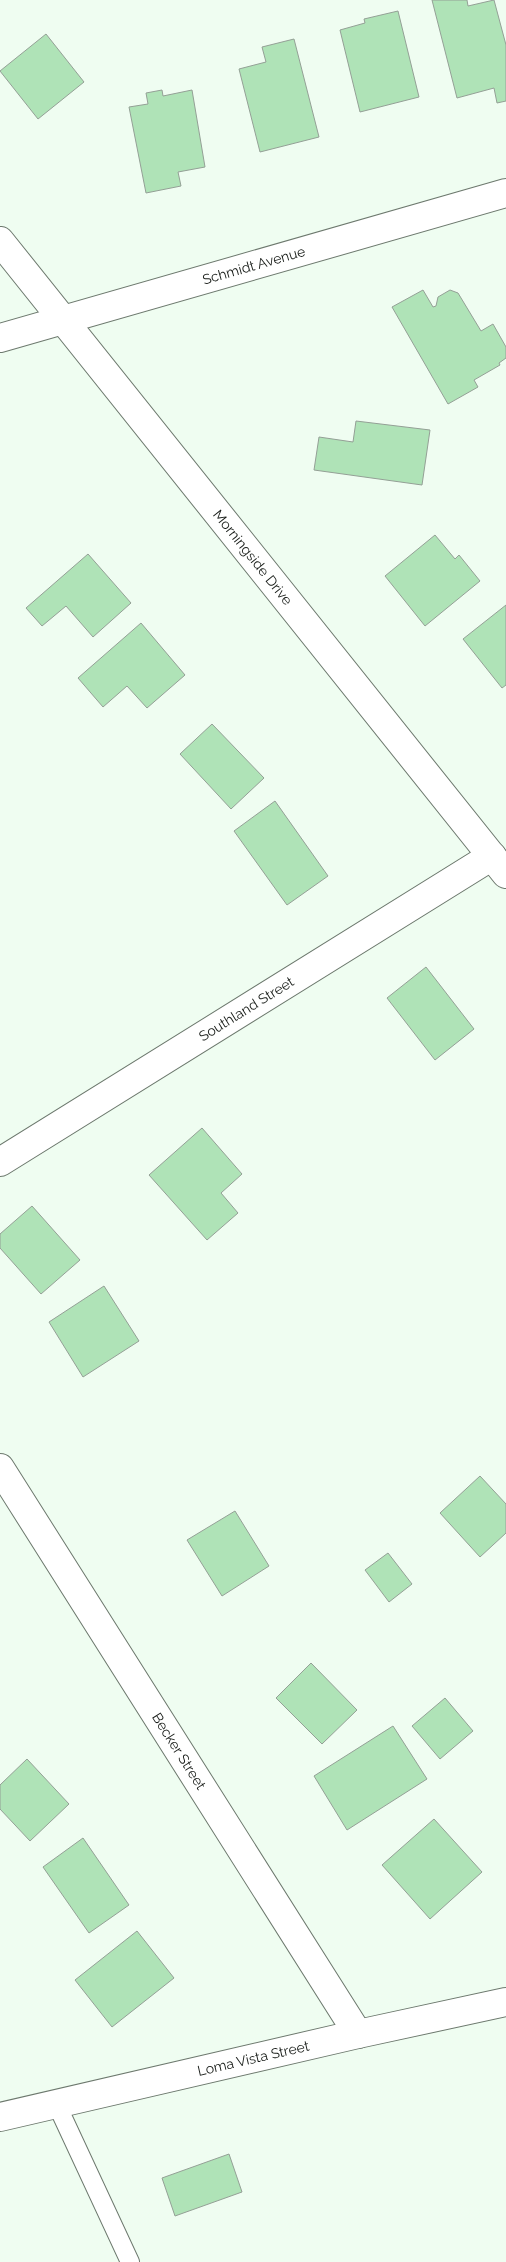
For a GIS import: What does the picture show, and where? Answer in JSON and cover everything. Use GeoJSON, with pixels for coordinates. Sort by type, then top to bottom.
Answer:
{"type":"FeatureCollection","features":[{"type":"Feature","properties":{"kind":"street","name":"Schmidt Avenue"},"geometry":{"type":"LineString","coordinates":[[0,338],[506,193]]}},
{"type":"Feature","properties":{"kind":"street","name":"Morningside Drive"},"geometry":{"type":"LineString","coordinates":[[0,241],[499,865]]}},
{"type":"Feature","properties":{"kind":"street","name":"Southland Street"},"geometry":{"type":"LineString","coordinates":[[0,1162],[499,865]]}},
{"type":"Feature","properties":{"kind":"street","name":"Becker Street"},"geometry":{"type":"LineString","coordinates":[[0,1468],[358,2034]]}},
{"type":"Feature","properties":{"kind":"street","name":"Loma Vista Street"},"geometry":{"type":"LineString","coordinates":[[0,2117],[358,2034],[506,2002]]}},
{"type":"Feature","properties":{"kind":"lane"},"geometry":{"type":"LineString","coordinates":[[57,2105],[130,2262]]}},
{"type":"Feature","properties":{"kind":"building"},"geometry":{"type":"Polygon","coordinates":[[[432,0],[467,0],[468,6],[494,0],[506,45],[506,101],[497,103],[494,88],[457,98],[432,0]]]}},
{"type":"Feature","properties":{"kind":"building"},"geometry":{"type":"Polygon","coordinates":[[[398,11],[419,97],[360,112],[340,30],[365,23],[364,19],[398,11]]]}},
{"type":"Feature","properties":{"kind":"building"},"geometry":{"type":"Polygon","coordinates":[[[46,34],[84,82],[38,119],[0,71],[46,34]]]}},
{"type":"Feature","properties":{"kind":"building"},"geometry":{"type":"Polygon","coordinates":[[[294,39],[319,137],[260,152],[239,69],[266,62],[262,47],[294,39]]]}},
{"type":"Feature","properties":{"kind":"building"},"geometry":{"type":"Polygon","coordinates":[[[162,90],[163,96],[192,90],[205,167],[178,172],[181,186],[146,193],[129,107],[148,104],[146,93],[162,90]]]}},
{"type":"Feature","properties":{"kind":"building"},"geometry":{"type":"Polygon","coordinates":[[[423,290],[433,307],[436,306],[438,297],[450,290],[458,293],[481,331],[493,324],[506,347],[506,358],[499,363],[500,365],[474,380],[478,387],[448,404],[392,307],[423,290]]]}},
{"type":"Feature","properties":{"kind":"building"},"geometry":{"type":"Polygon","coordinates":[[[356,421],[430,430],[422,485],[314,470],[319,437],[353,442],[356,421]]]}},
{"type":"Feature","properties":{"kind":"building"},"geometry":{"type":"Polygon","coordinates":[[[435,535],[455,559],[459,555],[480,581],[425,626],[385,576],[435,535]]]}},
{"type":"Feature","properties":{"kind":"building"},"geometry":{"type":"Polygon","coordinates":[[[88,554],[131,603],[93,637],[66,606],[42,626],[26,608],[88,554]]]}},
{"type":"Feature","properties":{"kind":"building"},"geometry":{"type":"Polygon","coordinates":[[[506,605],[506,685],[502,688],[463,639],[506,605]]]}},
{"type":"Feature","properties":{"kind":"building"},"geometry":{"type":"Polygon","coordinates":[[[141,623],[185,675],[147,708],[127,686],[103,707],[78,678],[141,623]]]}},
{"type":"Feature","properties":{"kind":"building"},"geometry":{"type":"Polygon","coordinates":[[[212,724],[264,778],[231,809],[180,754],[212,724]]]}},
{"type":"Feature","properties":{"kind":"building"},"geometry":{"type":"Polygon","coordinates":[[[275,801],[328,876],[287,905],[234,831],[275,801]]]}},
{"type":"Feature","properties":{"kind":"building"},"geometry":{"type":"Polygon","coordinates":[[[426,967],[474,1029],[435,1060],[387,998],[426,967]]]}},
{"type":"Feature","properties":{"kind":"building"},"geometry":{"type":"Polygon","coordinates":[[[202,1128],[242,1174],[221,1193],[238,1213],[207,1240],[149,1175],[202,1128]]]}},
{"type":"Feature","properties":{"kind":"building"},"geometry":{"type":"Polygon","coordinates":[[[32,1206],[80,1260],[41,1294],[0,1248],[0,1234],[32,1206]]]}},
{"type":"Feature","properties":{"kind":"building"},"geometry":{"type":"Polygon","coordinates":[[[104,1286],[139,1341],[83,1377],[49,1322],[104,1286]]]}},
{"type":"Feature","properties":{"kind":"building"},"geometry":{"type":"Polygon","coordinates":[[[480,1476],[506,1504],[506,1533],[480,1557],[440,1513],[480,1476]]]}},
{"type":"Feature","properties":{"kind":"building"},"geometry":{"type":"Polygon","coordinates":[[[235,1511],[269,1566],[222,1596],[187,1540],[235,1511]]]}},
{"type":"Feature","properties":{"kind":"building"},"geometry":{"type":"Polygon","coordinates":[[[388,1553],[412,1584],[389,1602],[365,1570],[388,1553]]]}},
{"type":"Feature","properties":{"kind":"building"},"geometry":{"type":"Polygon","coordinates":[[[311,1663],[357,1710],[322,1744],[276,1698],[311,1663]]]}},
{"type":"Feature","properties":{"kind":"building"},"geometry":{"type":"Polygon","coordinates":[[[445,1698],[473,1731],[440,1759],[412,1726],[445,1698]]]}},
{"type":"Feature","properties":{"kind":"building"},"geometry":{"type":"Polygon","coordinates":[[[393,1726],[427,1779],[347,1830],[314,1776],[393,1726]]]}},
{"type":"Feature","properties":{"kind":"building"},"geometry":{"type":"Polygon","coordinates":[[[27,1759],[69,1804],[30,1841],[0,1809],[0,1785],[27,1759]]]}},
{"type":"Feature","properties":{"kind":"building"},"geometry":{"type":"Polygon","coordinates":[[[434,1819],[482,1872],[430,1919],[382,1865],[434,1819]]]}},
{"type":"Feature","properties":{"kind":"building"},"geometry":{"type":"Polygon","coordinates":[[[83,1838],[129,1905],[89,1933],[43,1867],[83,1838]]]}},
{"type":"Feature","properties":{"kind":"building"},"geometry":{"type":"Polygon","coordinates":[[[137,1931],[174,1978],[112,2027],[75,1980],[137,1931]]]}},
{"type":"Feature","properties":{"kind":"building"},"geometry":{"type":"Polygon","coordinates":[[[229,2154],[242,2192],[175,2216],[162,2178],[229,2154]]]}}]}
